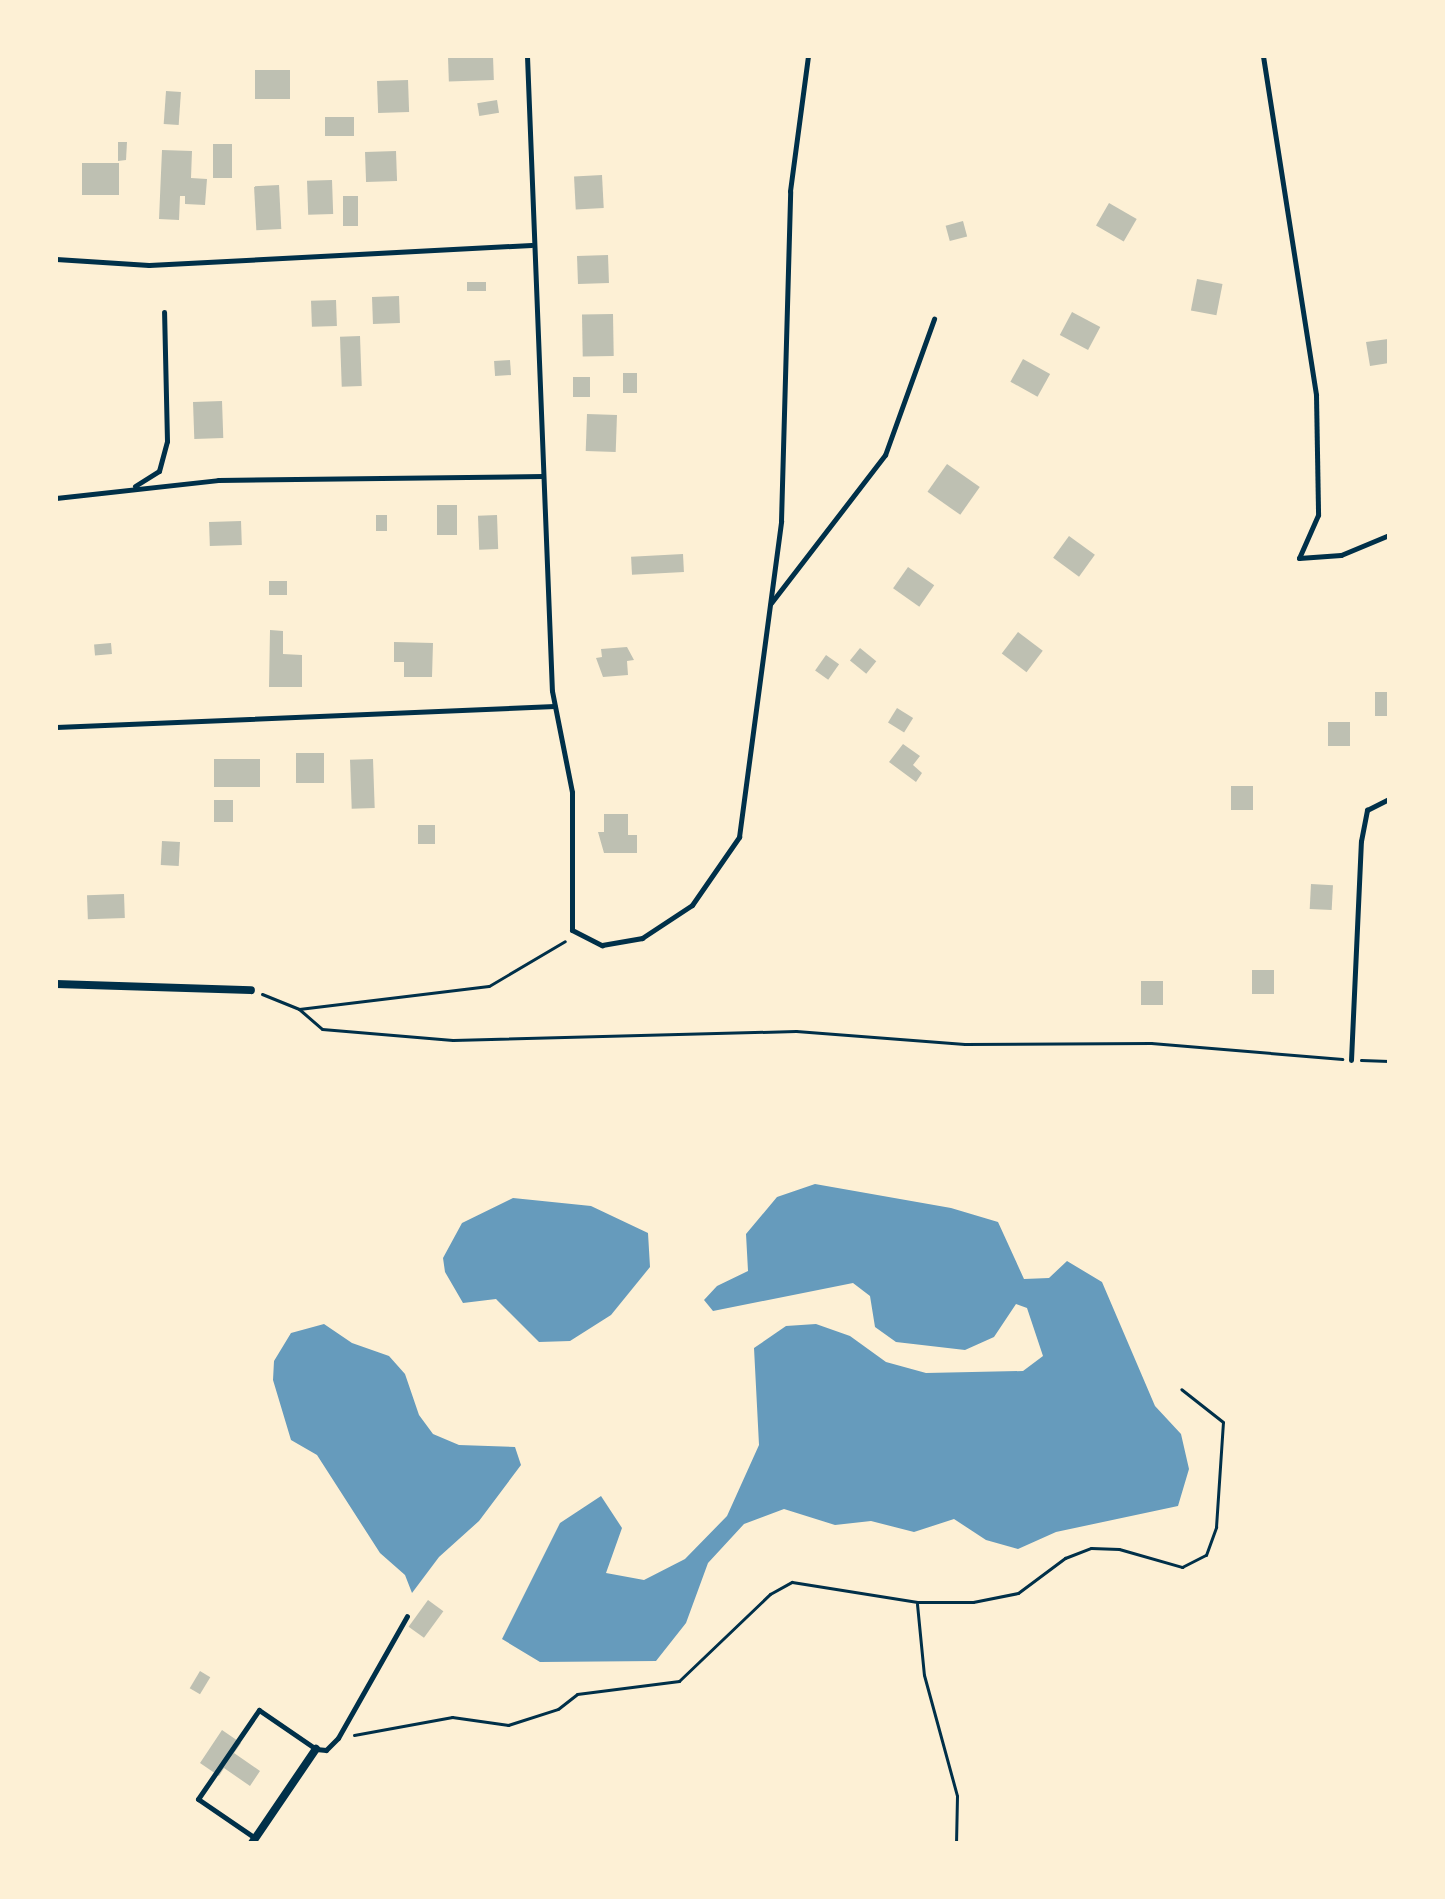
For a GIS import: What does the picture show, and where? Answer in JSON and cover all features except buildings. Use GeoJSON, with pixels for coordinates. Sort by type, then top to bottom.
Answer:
{"type":"FeatureCollection","features":[{"type":"Feature","properties":{"kind":"street"},"geometry":{"type":"LineString","coordinates":[[56,984],[251,990]]}},
{"type":"Feature","properties":{"kind":"street"},"geometry":{"type":"LineString","coordinates":[[253,1840],[316,1749]]}},
{"type":"Feature","properties":{"kind":"lane"},"geometry":{"type":"LineString","coordinates":[[527,56],[531,245],[555,706],[572,792],[572,930],[602,945],[642,938],[692,905],[739,837],[781,521],[790,191],[808,56]]}},
{"type":"Feature","properties":{"kind":"lane"},"geometry":{"type":"LineString","coordinates":[[1263,56],[1316,395],[1318,515],[1299,558],[1341,555],[1389,535]]}},
{"type":"Feature","properties":{"kind":"lane"},"geometry":{"type":"LineString","coordinates":[[56,259],[149,265],[531,245]]}},
{"type":"Feature","properties":{"kind":"lane"},"geometry":{"type":"LineString","coordinates":[[134,486],[159,471],[167,441],[164,312]]}},
{"type":"Feature","properties":{"kind":"lane"},"geometry":{"type":"LineString","coordinates":[[770,603],[885,455],[934,319]]}},
{"type":"Feature","properties":{"kind":"lane"},"geometry":{"type":"LineString","coordinates":[[56,498],[134,486],[218,480],[543,476]]}},
{"type":"Feature","properties":{"kind":"lane"},"geometry":{"type":"LineString","coordinates":[[56,727],[555,706]]}},
{"type":"Feature","properties":{"kind":"lane"},"geometry":{"type":"LineString","coordinates":[[1351,1060],[1361,841],[1367,810],[1389,799]]}},
{"type":"Feature","properties":{"kind":"lane"},"geometry":{"type":"LineString","coordinates":[[253,1840],[198,1799],[259,1710],[316,1749],[326,1750],[338,1738],[407,1616]]}},
{"type":"Feature","properties":{"kind":"path"},"geometry":{"type":"LineString","coordinates":[[299,1009],[489,986],[527,959],[562,944],[572,930]]}},
{"type":"Feature","properties":{"kind":"path"},"geometry":{"type":"LineString","coordinates":[[251,990],[299,1009],[322,1029],[453,1040],[796,1031],[965,1044],[1151,1043],[1389,1061]]}},
{"type":"Feature","properties":{"kind":"path"},"geometry":{"type":"LineString","coordinates":[[338,1738],[452,1717],[508,1725],[558,1709],[577,1694],[679,1681],[770,1594],[792,1582],[917,1602],[973,1602],[1018,1593],[1065,1558],[1091,1548],[1119,1549],[1182,1567],[1206,1555],[1216,1527],[1223,1422],[1181,1389]]}},
{"type":"Feature","properties":{"kind":"path"},"geometry":{"type":"LineString","coordinates":[[917,1602],[924,1675],[957,1796],[956,1843]]}},
{"type":"Feature","properties":{"kind":"water"},"geometry":{"type":"Polygon","coordinates":[[[815,1184],[951,1208],[998,1222],[1024,1279],[1049,1278],[1067,1261],[1102,1282],[1155,1406],[1181,1434],[1189,1469],[1178,1506],[1056,1532],[1018,1549],[986,1540],[954,1519],[914,1532],[871,1521],[835,1525],[784,1509],[744,1524],[708,1563],[686,1623],[656,1661],[540,1662],[502,1639],[560,1523],[601,1496],[622,1528],[606,1573],[644,1580],[685,1559],[727,1516],[759,1445],[754,1348],[786,1326],[816,1324],[850,1336],[886,1362],[926,1373],[1023,1371],[1043,1356],[1027,1308],[1016,1304],[994,1337],[965,1350],[896,1342],[875,1327],[870,1296],[853,1283],[713,1311],[704,1300],[717,1286],[748,1271],[746,1234],[777,1197],[815,1184]]]}},
{"type":"Feature","properties":{"kind":"water"},"geometry":{"type":"Polygon","coordinates":[[[513,1198],[591,1206],[648,1233],[650,1267],[611,1315],[570,1341],[539,1342],[496,1299],[463,1303],[445,1272],[443,1258],[462,1223],[513,1198]]]}},
{"type":"Feature","properties":{"kind":"water"},"geometry":{"type":"Polygon","coordinates":[[[324,1324],[352,1343],[389,1356],[405,1374],[419,1415],[433,1434],[459,1445],[515,1447],[521,1465],[479,1521],[439,1557],[412,1593],[405,1575],[380,1553],[317,1455],[291,1440],[273,1380],[274,1361],[291,1333],[324,1324]]]}}]}
